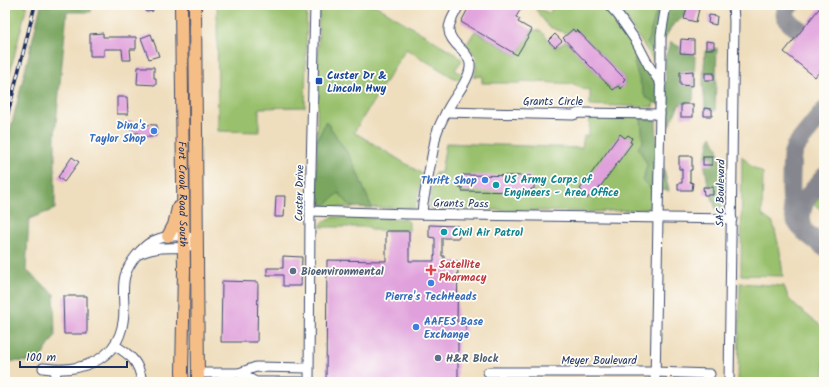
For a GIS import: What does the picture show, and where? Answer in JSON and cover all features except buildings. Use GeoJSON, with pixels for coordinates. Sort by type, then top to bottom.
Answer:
{"type":"FeatureCollection","features":[{"type":"Feature","properties":{"kind":"main road","name":"Fort Crook Road South"},"geometry":{"type":"LineString","coordinates":[[181,5],[183,185],[182,379]]}},
{"type":"Feature","properties":{"kind":"main road","name":"Fort Crook Road South"},"geometry":{"type":"LineString","coordinates":[[195,5],[198,377]]}},
{"type":"Feature","properties":{"kind":"main road"},"geometry":{"type":"LineString","coordinates":[[168,236],[174,225],[183,185]]}},
{"type":"Feature","properties":{"kind":"main road"},"geometry":{"type":"LineString","coordinates":[[182,379],[198,377]]}},
{"type":"Feature","properties":{"kind":"street","name":"Custer Drive"},"geometry":{"type":"LineString","coordinates":[[309,382],[310,211],[315,5]]}},
{"type":"Feature","properties":{"kind":"street"},"geometry":{"type":"LineString","coordinates":[[422,214],[436,136],[446,112],[467,77],[470,68],[469,59],[453,42],[448,30],[450,21],[459,5]]}},
{"type":"Feature","properties":{"kind":"street"},"geometry":{"type":"LineString","coordinates":[[609,5],[618,14],[636,41],[660,84]]}},
{"type":"Feature","properties":{"kind":"street"},"geometry":{"type":"LineString","coordinates":[[655,382],[661,35],[666,5]]}},
{"type":"Feature","properties":{"kind":"street","name":"SAC Boulevard"},"geometry":{"type":"LineString","coordinates":[[729,382],[734,21],[732,5]]}},
{"type":"Feature","properties":{"kind":"street","name":"Grants Circle"},"geometry":{"type":"LineString","coordinates":[[446,112],[573,115],[579,113],[660,114]]}},
{"type":"Feature","properties":{"kind":"street","name":"Grants Pass"},"geometry":{"type":"LineString","coordinates":[[310,211],[732,219]]}},
{"type":"Feature","properties":{"kind":"street"},"geometry":{"type":"LineString","coordinates":[[43,368],[56,370],[82,367],[100,359],[114,345],[118,338],[123,321],[125,277],[132,260],[152,241],[168,236],[183,242]]}},
{"type":"Feature","properties":{"kind":"street"},"geometry":{"type":"LineString","coordinates":[[137,255],[147,250],[183,242],[190,237],[197,242]]}},
{"type":"Feature","properties":{"kind":"street"},"geometry":{"type":"LineString","coordinates":[[114,345],[125,351],[136,362],[141,373],[142,382]]}},
{"type":"Feature","properties":{"kind":"street"},"geometry":{"type":"LineString","coordinates":[[198,377],[239,373],[256,367],[308,368]]}},
{"type":"Feature","properties":{"kind":"street"},"geometry":{"type":"LineString","coordinates":[[55,382],[56,370]]}},
{"type":"Feature","properties":{"kind":"street","name":"Meyer Boulevard"},"geometry":{"type":"LineString","coordinates":[[488,372],[655,372],[710,374]]}},
{"type":"Feature","properties":{"kind":"street"},"geometry":{"type":"LineString","coordinates":[[239,373],[256,382],[302,382]]}},
{"type":"Feature","properties":{"kind":"green space"},"geometry":{"type":"Polygon","coordinates":[[[5,5],[27,5],[5,92],[5,5]]]}},
{"type":"Feature","properties":{"kind":"green space"},"geometry":{"type":"Polygon","coordinates":[[[41,5],[92,5],[91,12],[67,12],[55,134],[55,209],[29,219],[26,270],[54,294],[55,336],[38,362],[5,361],[5,152],[41,5]]]}},
{"type":"Feature","properties":{"kind":"green space"},"geometry":{"type":"Polygon","coordinates":[[[217,5],[307,5],[305,107],[259,108],[259,132],[218,131],[217,5]]]}},
{"type":"Feature","properties":{"kind":"green space"},"geometry":{"type":"Polygon","coordinates":[[[319,5],[375,5],[456,54],[462,60],[455,70],[464,75],[460,80],[454,78],[406,49],[354,132],[421,173],[422,176],[415,208],[323,207],[316,195],[319,5]]]}},
{"type":"Feature","properties":{"kind":"green space"},"geometry":{"type":"Polygon","coordinates":[[[533,5],[539,5],[538,9],[550,13],[553,5],[603,5],[623,28],[638,55],[653,86],[653,107],[590,105],[590,90],[582,89],[574,84],[521,81],[520,83],[482,83],[482,76],[474,77],[476,71],[476,56],[466,45],[475,31],[517,55],[532,30],[541,31],[555,48],[566,41],[613,90],[618,86],[621,88],[625,84],[623,81],[625,79],[577,30],[575,32],[573,29],[568,34],[549,27],[533,5]]]}},
{"type":"Feature","properties":{"kind":"green space"},"geometry":{"type":"Polygon","coordinates":[[[616,5],[662,5],[657,32],[656,60],[654,61],[616,5]]]}},
{"type":"Feature","properties":{"kind":"green space"},"geometry":{"type":"Polygon","coordinates":[[[660,5],[697,5],[672,26],[655,55],[647,43],[660,5]]]}},
{"type":"Feature","properties":{"kind":"green space"},"geometry":{"type":"Polygon","coordinates":[[[671,42],[695,56],[693,101],[679,105],[669,126],[661,106],[645,97],[634,63],[638,50],[666,93],[665,57],[671,42]]]}},
{"type":"Feature","properties":{"kind":"green space"},"geometry":{"type":"Polygon","coordinates":[[[717,48],[715,111],[705,107],[703,85],[705,51],[717,48]]]}},
{"type":"Feature","properties":{"kind":"green space"},"geometry":{"type":"Polygon","coordinates":[[[590,116],[650,117],[654,140],[652,202],[648,209],[591,212],[433,210],[429,207],[435,173],[441,173],[446,143],[582,148],[584,136],[588,136],[589,132],[590,116]]]}},
{"type":"Feature","properties":{"kind":"green space"},"geometry":{"type":"Polygon","coordinates":[[[641,118],[656,120],[657,145],[669,191],[651,189],[643,181],[647,164],[638,147],[643,142],[641,118]]]}},
{"type":"Feature","properties":{"kind":"green space"},"geometry":{"type":"Polygon","coordinates":[[[326,121],[352,160],[372,208],[351,207],[339,193],[324,206],[316,189],[317,141],[326,121]]]}},
{"type":"Feature","properties":{"kind":"green space"},"geometry":{"type":"Polygon","coordinates":[[[711,136],[718,148],[724,183],[722,208],[716,210],[708,184],[704,162],[711,136]]]}},
{"type":"Feature","properties":{"kind":"green space"},"geometry":{"type":"Polygon","coordinates":[[[742,156],[751,166],[763,173],[762,215],[773,223],[780,251],[783,276],[741,275],[742,156]]]}},
{"type":"Feature","properties":{"kind":"green space"},"geometry":{"type":"Polygon","coordinates":[[[824,191],[824,212],[814,204],[824,191]]]}},
{"type":"Feature","properties":{"kind":"green space"},"geometry":{"type":"Polygon","coordinates":[[[333,217],[406,219],[409,222],[409,231],[371,230],[370,227],[320,227],[323,222],[333,217]]]}},
{"type":"Feature","properties":{"kind":"green space"},"geometry":{"type":"Polygon","coordinates":[[[740,283],[784,286],[789,299],[824,328],[824,382],[738,382],[740,283]]]}},
{"type":"Feature","properties":{"kind":"taxiway"},"geometry":{"type":"LineString","coordinates":[[790,5],[786,9],[785,15],[790,23],[801,31]]}},
{"type":"Feature","properties":{"kind":"taxiway"},"geometry":{"type":"LineString","coordinates":[[824,111],[795,147],[792,156],[791,180],[792,208],[796,221],[805,232],[824,247]]}},
{"type":"Feature","properties":{"kind":"taxiway"},"geometry":{"type":"LineString","coordinates":[[803,227],[801,219],[803,205],[824,177]]}},
{"type":"Feature","properties":{"kind":"railway"},"geometry":{"type":"LineString","coordinates":[[5,125],[35,5]]}},
{"type":"Feature","properties":{"kind":"place","name":"Custer Dr & Lincoln Hwy"},"geometry":{"type":"Point","coordinates":[319,81]}},
{"type":"Feature","properties":{"kind":"place","name":"Dina's Taylor Shop"},"geometry":{"type":"Point","coordinates":[154,131]}},
{"type":"Feature","properties":{"kind":"place","name":"Thrift Shop"},"geometry":{"type":"Point","coordinates":[485,180]}},
{"type":"Feature","properties":{"kind":"place","name":"US Army Corps of Engineers - Area Office"},"geometry":{"type":"Point","coordinates":[496,185]}},
{"type":"Feature","properties":{"kind":"place","name":"Civil Air Patrol"},"geometry":{"type":"Point","coordinates":[444,232]}},
{"type":"Feature","properties":{"kind":"place","name":"Satellite Pharmacy"},"geometry":{"type":"Point","coordinates":[431,270]}},
{"type":"Feature","properties":{"kind":"place","name":"Bioenvironmental"},"geometry":{"type":"Point","coordinates":[293,271]}},
{"type":"Feature","properties":{"kind":"place","name":"Pierre's TechHeads"},"geometry":{"type":"Point","coordinates":[431,283]}},
{"type":"Feature","properties":{"kind":"place","name":"AAFES Base Exchange"},"geometry":{"type":"Point","coordinates":[416,327]}},
{"type":"Feature","properties":{"kind":"place","name":"H&R Block"},"geometry":{"type":"Point","coordinates":[438,358]}}]}
